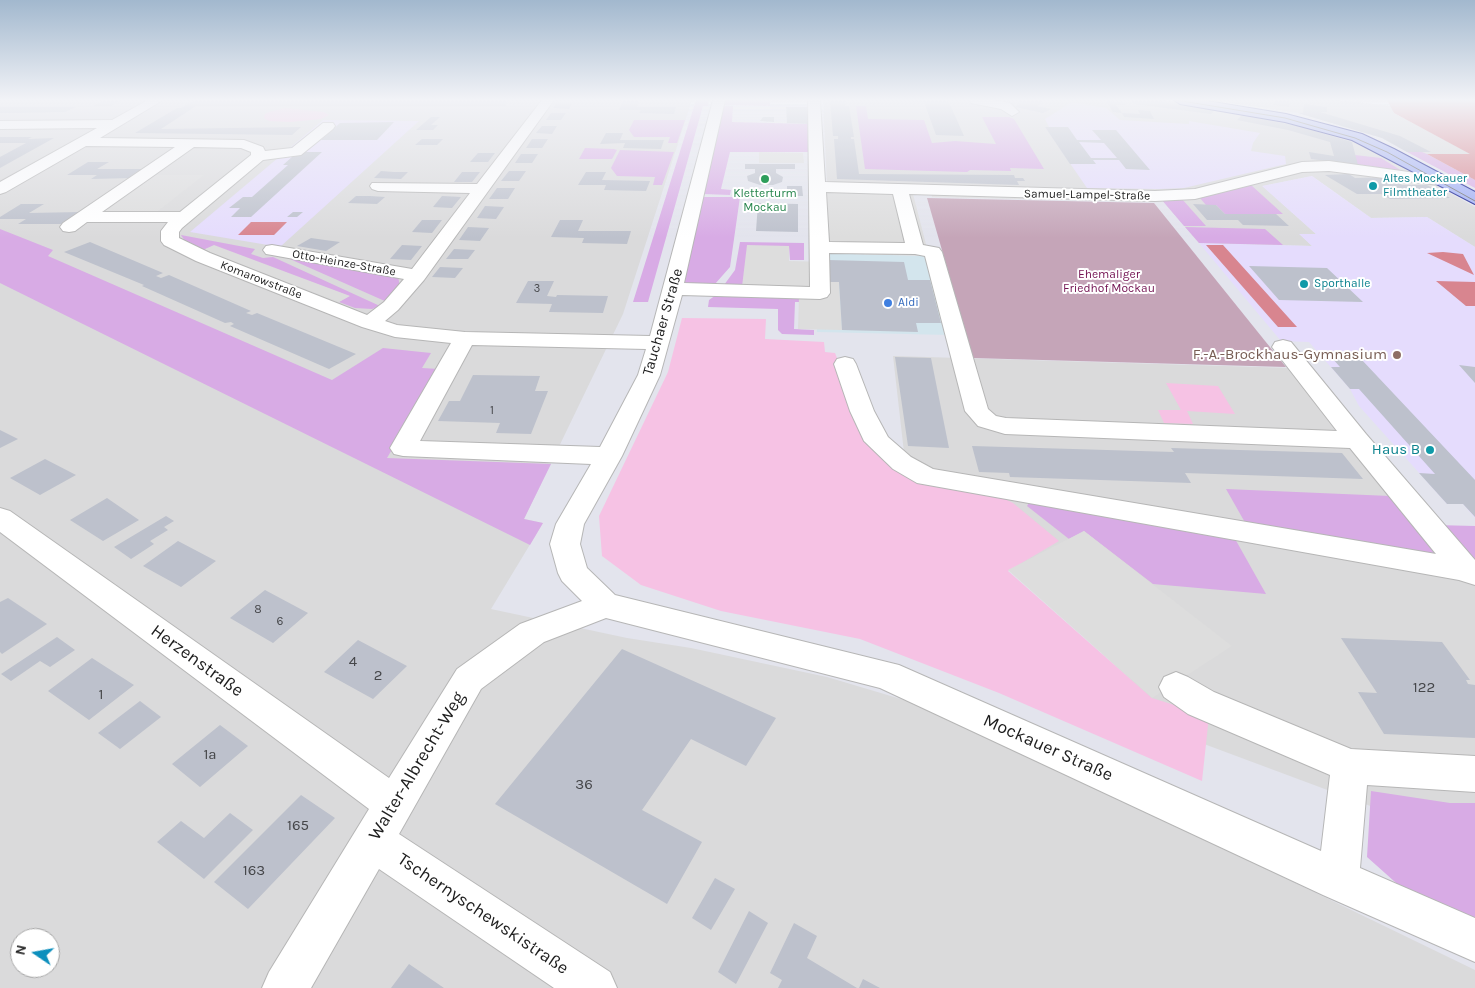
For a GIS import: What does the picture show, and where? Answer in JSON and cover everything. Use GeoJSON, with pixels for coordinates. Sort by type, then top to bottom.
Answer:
{"type":"FeatureCollection","features":[{"type":"Feature","properties":{"kind":"main road"},"geometry":{"type":"LineString","coordinates":[[1378,146],[1475,199]]}},
{"type":"Feature","properties":{"kind":"street"},"geometry":{"type":"LineString","coordinates":[[0,189],[75,146]]}},
{"type":"Feature","properties":{"kind":"street"},"geometry":{"type":"LineString","coordinates":[[70,227],[186,146]]}},
{"type":"Feature","properties":{"kind":"street"},"geometry":{"type":"LineString","coordinates":[[249,146],[258,150],[259,156],[296,152],[303,146]]}},
{"type":"Feature","properties":{"kind":"street","name":"Otto-Heinze-Straße"},"geometry":{"type":"LineString","coordinates":[[369,323],[391,306],[416,276],[513,146]]}},
{"type":"Feature","properties":{"kind":"street","name":"Tauchaer Straße"},"geometry":{"type":"LineString","coordinates":[[605,605],[574,573],[565,544],[570,524],[609,456],[649,375],[673,289],[708,146]]}},
{"type":"Feature","properties":{"kind":"street"},"geometry":{"type":"LineString","coordinates":[[673,289],[820,293],[816,146]]}},
{"type":"Feature","properties":{"kind":"street","name":"Komarowstraße"},"geometry":{"type":"LineString","coordinates":[[259,156],[170,231],[169,236],[173,244],[369,323],[395,331],[465,338],[659,343]]}},
{"type":"Feature","properties":{"kind":"street","name":"Samuel-Lampel-Straße"},"geometry":{"type":"LineString","coordinates":[[818,187],[1155,196],[1195,194],[1302,167],[1320,166],[1440,180]]}},
{"type":"Feature","properties":{"kind":"street"},"geometry":{"type":"LineString","coordinates":[[378,186],[481,189]]}},
{"type":"Feature","properties":{"kind":"street"},"geometry":{"type":"LineString","coordinates":[[900,189],[915,249]]}},
{"type":"Feature","properties":{"kind":"street"},"geometry":{"type":"LineString","coordinates":[[1458,190],[1475,192]]}},
{"type":"Feature","properties":{"kind":"street"},"geometry":{"type":"LineString","coordinates":[[84,217],[185,217]]}},
{"type":"Feature","properties":{"kind":"street"},"geometry":{"type":"LineString","coordinates":[[820,247],[915,249],[933,252],[977,411],[987,421],[1005,426],[1356,440]]}},
{"type":"Feature","properties":{"kind":"street","name":"Otto-Heinze-Straße"},"geometry":{"type":"LineString","coordinates":[[272,250],[416,276]]}},
{"type":"Feature","properties":{"kind":"street"},"geometry":{"type":"LineString","coordinates":[[465,338],[403,448],[609,456]]}},
{"type":"Feature","properties":{"kind":"street"},"geometry":{"type":"LineString","coordinates":[[1283,347],[1356,440],[1471,573]]}},
{"type":"Feature","properties":{"kind":"street"},"geometry":{"type":"LineString","coordinates":[[845,364],[862,411],[877,441],[902,463],[926,476],[1471,573]]}},
{"type":"Feature","properties":{"kind":"street","name":"Herzenstraße"},"geometry":{"type":"LineString","coordinates":[[0,518],[395,805]]}},
{"type":"Feature","properties":{"kind":"street","name":"Walter-Albrecht-Weg"},"geometry":{"type":"LineString","coordinates":[[285,988],[469,679],[532,633],[605,605]]}},
{"type":"Feature","properties":{"kind":"street","name":"Mockauer Straße"},"geometry":{"type":"LineString","coordinates":[[605,605],[887,675],[1338,880],[1475,940]]}},
{"type":"Feature","properties":{"kind":"street"},"geometry":{"type":"LineString","coordinates":[[1176,687],[1201,703],[1350,766],[1475,774]]}},
{"type":"Feature","properties":{"kind":"street"},"geometry":{"type":"LineString","coordinates":[[1338,880],[1350,766]]}},
{"type":"Feature","properties":{"kind":"street","name":"Tschernyschewskistraße"},"geometry":{"type":"LineString","coordinates":[[372,840],[594,988]]}},
{"type":"Feature","properties":{"kind":"shaded area"},"geometry":{"type":"Polygon","coordinates":[[[0,146],[677,146],[623,314],[524,519],[543,523],[491,609],[827,677],[911,702],[984,732],[1475,970],[1475,988],[0,988],[0,146]]]}},
{"type":"Feature","properties":{"kind":"shaded area"},"geometry":{"type":"Polygon","coordinates":[[[292,146],[391,146],[280,247],[190,232],[292,146]]]}},
{"type":"Feature","properties":{"kind":"shaded area"},"geometry":{"type":"Polygon","coordinates":[[[682,146],[692,146],[648,302],[633,302],[682,146]]]}},
{"type":"Feature","properties":{"kind":"shaded area"},"geometry":{"type":"Polygon","coordinates":[[[713,146],[809,146],[809,152],[730,152],[721,189],[731,190],[730,195],[702,194],[713,146]]]}},
{"type":"Feature","properties":{"kind":"shaded area"},"geometry":{"type":"Polygon","coordinates":[[[825,146],[1365,146],[1475,207],[1475,247],[1427,217],[1371,218],[1312,176],[1263,186],[1316,234],[1300,234],[1312,246],[1199,243],[1161,199],[827,186],[825,146]]]}},
{"type":"Feature","properties":{"kind":"shaded area"},"geometry":{"type":"Polygon","coordinates":[[[862,146],[1030,146],[1044,169],[1010,168],[1011,171],[970,170],[967,172],[865,169],[862,146]]]}},
{"type":"Feature","properties":{"kind":"shaded area"},"geometry":{"type":"Polygon","coordinates":[[[1058,146],[1252,146],[1251,151],[1285,156],[1286,164],[1184,188],[1087,188],[1058,146]]]}},
{"type":"Feature","properties":{"kind":"shaded area"},"geometry":{"type":"Polygon","coordinates":[[[1396,146],[1456,146],[1471,154],[1427,154],[1407,152],[1396,146]]]}},
{"type":"Feature","properties":{"kind":"shaded area"},"geometry":{"type":"Polygon","coordinates":[[[1455,146],[1475,146],[1475,180],[1427,154],[1470,154],[1455,146]]]}},
{"type":"Feature","properties":{"kind":"shaded area"},"geometry":{"type":"Polygon","coordinates":[[[585,148],[617,150],[612,159],[579,159],[585,148]]]}},
{"type":"Feature","properties":{"kind":"shaded area"},"geometry":{"type":"Polygon","coordinates":[[[620,150],[674,152],[662,185],[653,185],[655,177],[617,176],[611,168],[620,150]]]}},
{"type":"Feature","properties":{"kind":"shaded area"},"geometry":{"type":"Polygon","coordinates":[[[759,152],[803,153],[804,163],[759,163],[759,152]]]}},
{"type":"Feature","properties":{"kind":"shaded area"},"geometry":{"type":"Polygon","coordinates":[[[1407,152],[1427,154],[1475,180],[1475,188],[1407,152]]]}},
{"type":"Feature","properties":{"kind":"shaded area"},"geometry":{"type":"Polygon","coordinates":[[[1355,155],[1381,158],[1402,171],[1357,165],[1355,155]]]}},
{"type":"Feature","properties":{"kind":"shaded area"},"geometry":{"type":"Polygon","coordinates":[[[154,175],[204,175],[158,211],[103,211],[154,175]]]}},
{"type":"Feature","properties":{"kind":"shaded area","name":"F.-A.-Brockhaus-Gymnasium"},"geometry":{"type":"Polygon","coordinates":[[[1312,176],[1371,218],[1427,217],[1475,247],[1475,518],[1463,504],[1447,504],[1359,406],[1350,389],[1309,342],[1281,341],[1199,243],[1312,246],[1299,234],[1316,234],[1262,186],[1312,176]]]}},
{"type":"Feature","properties":{"kind":"shaded area"},"geometry":{"type":"Polygon","coordinates":[[[1251,185],[1283,214],[1225,214],[1216,205],[1206,205],[1199,197],[1251,185]]]}},
{"type":"Feature","properties":{"kind":"shaded area"},"geometry":{"type":"Polygon","coordinates":[[[809,187],[912,190],[929,256],[810,253],[809,187]]]}},
{"type":"Feature","properties":{"kind":"shaded area"},"geometry":{"type":"Polygon","coordinates":[[[931,193],[1140,198],[1144,202],[932,197],[931,193]]]}},
{"type":"Feature","properties":{"kind":"shaded area"},"geometry":{"type":"Polygon","coordinates":[[[703,197],[740,197],[730,267],[715,284],[682,284],[703,197]]]}},
{"type":"Feature","properties":{"kind":"shaded area"},"geometry":{"type":"Polygon","coordinates":[[[1161,199],[1182,199],[1206,226],[1184,226],[1161,199]]]}},
{"type":"Feature","properties":{"kind":"shaded area"},"geometry":{"type":"Polygon","coordinates":[[[251,222],[287,222],[274,235],[238,235],[251,222]]]}},
{"type":"Feature","properties":{"kind":"shaded area"},"geometry":{"type":"Polygon","coordinates":[[[1185,227],[1265,229],[1283,245],[1199,243],[1185,227]]]}},
{"type":"Feature","properties":{"kind":"shaded area"},"geometry":{"type":"Polygon","coordinates":[[[0,229],[53,250],[48,256],[332,380],[383,348],[431,353],[422,368],[439,369],[387,458],[551,464],[524,519],[543,523],[530,545],[0,283],[0,229]]]}},
{"type":"Feature","properties":{"kind":"shaded area"},"geometry":{"type":"Polygon","coordinates":[[[181,235],[255,249],[251,254],[263,258],[273,257],[380,306],[372,309],[355,308],[339,302],[349,296],[214,246],[203,250],[185,241],[181,235]]]}},
{"type":"Feature","properties":{"kind":"shaded area"},"geometry":{"type":"Polygon","coordinates":[[[740,242],[804,243],[804,260],[790,260],[789,246],[742,285],[724,285],[735,270],[740,242]]]}},
{"type":"Feature","properties":{"kind":"shaded area"},"geometry":{"type":"Polygon","coordinates":[[[214,245],[350,296],[339,302],[203,250],[214,245]]]}},
{"type":"Feature","properties":{"kind":"shaded area"},"geometry":{"type":"Polygon","coordinates":[[[747,245],[789,246],[789,261],[828,262],[829,282],[839,282],[842,330],[798,329],[799,297],[741,295],[747,245]]]}},
{"type":"Feature","properties":{"kind":"shaded area"},"geometry":{"type":"Polygon","coordinates":[[[1206,245],[1223,245],[1297,327],[1278,327],[1206,245]]]}},
{"type":"Feature","properties":{"kind":"shaded area","name":"Aldi"},"geometry":{"type":"Polygon","coordinates":[[[814,253],[929,256],[950,335],[817,332],[814,253]]]}},
{"type":"Feature","properties":{"kind":"shaded area"},"geometry":{"type":"Polygon","coordinates":[[[1427,253],[1463,254],[1474,275],[1427,253]]]}},
{"type":"Feature","properties":{"kind":"shaded area"},"geometry":{"type":"Polygon","coordinates":[[[283,256],[398,275],[400,289],[387,302],[283,256]]]}},
{"type":"Feature","properties":{"kind":"shaded area"},"geometry":{"type":"Polygon","coordinates":[[[1436,281],[1475,282],[1475,306],[1466,306],[1436,281]]]}},
{"type":"Feature","properties":{"kind":"shaded area"},"geometry":{"type":"Polygon","coordinates":[[[716,295],[805,298],[808,302],[795,302],[794,329],[814,330],[814,335],[782,334],[778,330],[778,309],[708,307],[709,300],[716,295]]]}},
{"type":"Feature","properties":{"kind":"shaded area"},"geometry":{"type":"Polygon","coordinates":[[[682,318],[766,319],[765,339],[824,342],[825,352],[835,353],[873,447],[1013,503],[1059,541],[1008,571],[1152,698],[1209,716],[1202,781],[999,693],[860,639],[721,611],[641,585],[602,556],[599,516],[668,372],[682,318]]]}},
{"type":"Feature","properties":{"kind":"shaded area"},"geometry":{"type":"Polygon","coordinates":[[[893,356],[1292,368],[1475,581],[1475,845],[1196,741],[906,470],[893,356]]]}},
{"type":"Feature","properties":{"kind":"shaded area"},"geometry":{"type":"Polygon","coordinates":[[[1166,383],[1218,386],[1235,414],[1187,411],[1193,424],[1164,423],[1158,410],[1181,410],[1166,383]]]}},
{"type":"Feature","properties":{"kind":"shaded area"},"geometry":{"type":"Polygon","coordinates":[[[1226,489],[1390,496],[1439,556],[1247,526],[1226,489]]]}},
{"type":"Feature","properties":{"kind":"shaded area"},"geometry":{"type":"Polygon","coordinates":[[[1030,501],[1234,537],[1266,594],[1153,584],[1084,531],[1069,539],[1027,506],[1030,501]]]}},
{"type":"Feature","properties":{"kind":"shaded area"},"geometry":{"type":"Polygon","coordinates":[[[1435,525],[1475,526],[1475,567],[1435,525]]]}},
{"type":"Feature","properties":{"kind":"shaded area"},"geometry":{"type":"Polygon","coordinates":[[[1084,531],[1232,646],[1152,698],[1008,570],[1084,531]]]}},
{"type":"Feature","properties":{"kind":"shaded area"},"geometry":{"type":"Polygon","coordinates":[[[1371,791],[1450,803],[1475,803],[1475,926],[1413,898],[1367,857],[1371,791]]]}},
{"type":"Feature","properties":{"kind":"green space","name":"Ehemaliger Friedhof Mockau"},"geometry":{"type":"Polygon","coordinates":[[[927,198],[1154,203],[1286,367],[973,358],[927,198]]]}},
{"type":"Feature","properties":{"kind":"building"},"geometry":{"type":"Polygon","coordinates":[[[20,146],[39,146],[0,168],[0,157],[20,146]]]}},
{"type":"Feature","properties":{"kind":"building"},"geometry":{"type":"Polygon","coordinates":[[[527,146],[543,146],[542,148],[526,148],[527,146]]]}},
{"type":"Feature","properties":{"kind":"building"},"geometry":{"type":"Polygon","coordinates":[[[624,146],[662,146],[661,149],[623,148],[624,146]]]}},
{"type":"Feature","properties":{"kind":"building"},"geometry":{"type":"Polygon","coordinates":[[[835,146],[855,146],[859,174],[1014,175],[1015,178],[1023,178],[1025,181],[1017,181],[1019,185],[837,179],[835,146]]]}},
{"type":"Feature","properties":{"kind":"building"},"geometry":{"type":"Polygon","coordinates":[[[1058,146],[1082,146],[1091,158],[1117,158],[1107,146],[1130,146],[1150,170],[1126,169],[1119,160],[1093,160],[1096,164],[1070,164],[1058,146]]]}},
{"type":"Feature","properties":{"kind":"building"},"geometry":{"type":"Polygon","coordinates":[[[1331,146],[1353,146],[1358,165],[1311,159],[1309,152],[1334,156],[1331,146]]]}},
{"type":"Feature","properties":{"kind":"building"},"geometry":{"type":"Polygon","coordinates":[[[1396,146],[1420,146],[1431,152],[1407,152],[1396,146]]]}},
{"type":"Feature","properties":{"kind":"building"},"geometry":{"type":"Polygon","coordinates":[[[303,152],[322,152],[251,217],[231,217],[240,208],[229,208],[243,197],[252,197],[288,165],[283,165],[293,156],[299,156],[303,152]]]}},
{"type":"Feature","properties":{"kind":"building"},"geometry":{"type":"Polygon","coordinates":[[[478,153],[495,153],[488,162],[470,162],[478,153]]]}},
{"type":"Feature","properties":{"kind":"building"},"geometry":{"type":"Polygon","coordinates":[[[521,154],[538,154],[532,163],[515,163],[521,154]]]}},
{"type":"Feature","properties":{"kind":"building"},"geometry":{"type":"Polygon","coordinates":[[[88,162],[109,162],[97,169],[146,169],[133,178],[91,179],[97,175],[67,175],[88,162]]]}},
{"type":"Feature","properties":{"kind":"building"},"geometry":{"type":"Polygon","coordinates":[[[745,164],[795,164],[795,169],[776,169],[776,173],[783,177],[782,182],[773,185],[760,185],[748,181],[747,176],[755,173],[755,169],[745,169],[745,164]]]}},
{"type":"Feature","properties":{"kind":"building"},"geometry":{"type":"Polygon","coordinates":[[[381,171],[408,172],[401,179],[374,178],[381,171]]]}},
{"type":"Feature","properties":{"kind":"building"},"geometry":{"type":"Polygon","coordinates":[[[509,171],[526,171],[519,181],[501,181],[509,171]]]}},
{"type":"Feature","properties":{"kind":"building"},"geometry":{"type":"Polygon","coordinates":[[[462,172],[480,172],[472,182],[454,182],[462,172]]]}},
{"type":"Feature","properties":{"kind":"building"},"geometry":{"type":"Polygon","coordinates":[[[586,172],[606,172],[602,180],[650,181],[646,191],[604,190],[606,185],[578,185],[586,172]]]}},
{"type":"Feature","properties":{"kind":"building","name":"Altes Mockauer Filmtheater"},"geometry":{"type":"Polygon","coordinates":[[[1349,174],[1355,178],[1388,177],[1402,185],[1427,185],[1450,198],[1390,199],[1381,194],[1357,194],[1325,175],[1349,174]]]}},
{"type":"Feature","properties":{"kind":"building"},"geometry":{"type":"Polygon","coordinates":[[[787,186],[802,186],[803,196],[787,196],[787,186]]]}},
{"type":"Feature","properties":{"kind":"building"},"geometry":{"type":"Polygon","coordinates":[[[497,188],[515,188],[508,199],[489,199],[497,188]]]}},
{"type":"Feature","properties":{"kind":"building"},"geometry":{"type":"Polygon","coordinates":[[[356,196],[385,197],[377,204],[348,203],[356,196]]]}},
{"type":"Feature","properties":{"kind":"building"},"geometry":{"type":"Polygon","coordinates":[[[442,196],[461,197],[452,208],[433,207],[442,196]]]}},
{"type":"Feature","properties":{"kind":"building"},"geometry":{"type":"Polygon","coordinates":[[[758,203],[798,204],[798,232],[756,231],[758,203]]]}},
{"type":"Feature","properties":{"kind":"building"},"geometry":{"type":"Polygon","coordinates":[[[21,204],[44,204],[29,213],[81,212],[63,224],[18,224],[26,219],[0,219],[0,217],[21,204]]]}},
{"type":"Feature","properties":{"kind":"building"},"geometry":{"type":"Polygon","coordinates":[[[1193,204],[1216,205],[1225,214],[1276,214],[1289,226],[1243,225],[1238,220],[1207,220],[1193,204]]]}},
{"type":"Feature","properties":{"kind":"building"},"geometry":{"type":"Polygon","coordinates":[[[485,206],[504,207],[496,219],[477,218],[485,206]]]}},
{"type":"Feature","properties":{"kind":"building"},"geometry":{"type":"Polygon","coordinates":[[[293,212],[303,212],[297,217],[287,217],[293,212]]]}},
{"type":"Feature","properties":{"kind":"building"},"geometry":{"type":"Polygon","coordinates":[[[422,220],[442,220],[432,233],[412,232],[422,220]]]}},
{"type":"Feature","properties":{"kind":"building"},"geometry":{"type":"Polygon","coordinates":[[[560,220],[583,220],[578,231],[631,231],[627,244],[582,243],[584,238],[551,237],[560,220]]]}},
{"type":"Feature","properties":{"kind":"building"},"geometry":{"type":"Polygon","coordinates":[[[468,227],[489,228],[480,241],[459,240],[468,227]]]}},
{"type":"Feature","properties":{"kind":"building"},"geometry":{"type":"Polygon","coordinates":[[[311,238],[340,242],[326,251],[297,246],[311,238]]]}},
{"type":"Feature","properties":{"kind":"building"},"geometry":{"type":"Polygon","coordinates":[[[90,242],[163,273],[156,276],[161,278],[169,275],[251,311],[246,313],[252,315],[257,313],[356,354],[329,369],[230,326],[234,324],[231,322],[225,323],[142,286],[144,285],[64,252],[90,242]]]}},
{"type":"Feature","properties":{"kind":"building"},"geometry":{"type":"Polygon","coordinates":[[[402,245],[422,246],[411,260],[390,259],[402,245]]]}},
{"type":"Feature","properties":{"kind":"building"},"geometry":{"type":"Polygon","coordinates":[[[454,249],[475,250],[468,259],[446,259],[454,249]]]}},
{"type":"Feature","properties":{"kind":"building","name":"Aldi"},"geometry":{"type":"Polygon","coordinates":[[[828,260],[904,262],[908,280],[930,280],[941,323],[916,323],[918,332],[842,330],[839,282],[829,282],[828,260]]]}},
{"type":"Feature","properties":{"kind":"building","name":"Sporthalle"},"geometry":{"type":"Polygon","coordinates":[[[1249,266],[1327,268],[1363,302],[1279,300],[1249,266]]]}},
{"type":"Feature","properties":{"kind":"building"},"geometry":{"type":"Polygon","coordinates":[[[440,267],[463,268],[455,278],[432,277],[440,267]]]}},
{"type":"Feature","properties":{"kind":"building"},"geometry":{"type":"Polygon","coordinates":[[[528,281],[554,281],[547,296],[608,296],[603,313],[549,312],[552,304],[516,303],[528,281]]]}},
{"type":"Feature","properties":{"kind":"building"},"geometry":{"type":"Polygon","coordinates":[[[895,357],[931,358],[949,448],[908,446],[895,357]]]}},
{"type":"Feature","properties":{"kind":"building","name":"Haus B"},"geometry":{"type":"Polygon","coordinates":[[[1332,358],[1361,359],[1475,480],[1475,517],[1463,504],[1447,504],[1419,473],[1435,474],[1359,389],[1350,389],[1331,367],[1340,367],[1332,358]]]}},
{"type":"Feature","properties":{"kind":"building"},"geometry":{"type":"Polygon","coordinates":[[[1459,365],[1475,367],[1475,383],[1459,365]]]}},
{"type":"Feature","properties":{"kind":"building"},"geometry":{"type":"Polygon","coordinates":[[[473,375],[540,376],[535,391],[548,391],[531,434],[496,433],[500,423],[438,421],[449,401],[460,401],[473,375]]]}},
{"type":"Feature","properties":{"kind":"building"},"geometry":{"type":"Polygon","coordinates":[[[0,430],[18,439],[0,448],[0,430]]]}},
{"type":"Feature","properties":{"kind":"building"},"geometry":{"type":"Polygon","coordinates":[[[972,446],[1174,452],[1171,448],[1342,453],[1363,479],[1185,473],[1191,483],[1010,477],[1009,473],[979,472],[972,446]]]}},
{"type":"Feature","properties":{"kind":"building"},"geometry":{"type":"Polygon","coordinates":[[[45,459],[76,475],[40,495],[10,478],[45,459]]]}},
{"type":"Feature","properties":{"kind":"building"},"geometry":{"type":"Polygon","coordinates":[[[107,498],[139,520],[103,541],[70,520],[107,498]]]}},
{"type":"Feature","properties":{"kind":"building"},"geometry":{"type":"Polygon","coordinates":[[[166,516],[174,521],[164,527],[168,530],[150,541],[154,544],[131,559],[114,547],[166,516]]]}},
{"type":"Feature","properties":{"kind":"building"},"geometry":{"type":"Polygon","coordinates":[[[178,541],[216,561],[181,587],[143,566],[178,541]]]}},
{"type":"Feature","properties":{"kind":"building"},"geometry":{"type":"Polygon","coordinates":[[[265,590],[308,613],[273,643],[230,618],[265,590]]]}},
{"type":"Feature","properties":{"kind":"building"},"geometry":{"type":"Polygon","coordinates":[[[8,598],[47,624],[2,654],[0,652],[0,602],[8,598]]]}},
{"type":"Feature","properties":{"kind":"building"},"geometry":{"type":"Polygon","coordinates":[[[57,637],[75,650],[50,667],[40,661],[11,681],[1,674],[57,637]]]}},
{"type":"Feature","properties":{"kind":"building"},"geometry":{"type":"Polygon","coordinates":[[[1341,638],[1442,642],[1470,680],[1466,680],[1468,684],[1475,685],[1475,738],[1384,734],[1358,692],[1377,693],[1341,638]]]}},
{"type":"Feature","properties":{"kind":"building"},"geometry":{"type":"Polygon","coordinates":[[[358,640],[407,666],[373,699],[324,672],[358,640]]]}},
{"type":"Feature","properties":{"kind":"building"},"geometry":{"type":"Polygon","coordinates":[[[622,649],[776,718],[746,766],[691,739],[642,810],[702,842],[667,904],[495,804],[622,649]]]}},
{"type":"Feature","properties":{"kind":"building"},"geometry":{"type":"Polygon","coordinates":[[[92,658],[134,685],[89,720],[48,691],[92,658]]]}},
{"type":"Feature","properties":{"kind":"building"},"geometry":{"type":"Polygon","coordinates":[[[140,701],[161,717],[120,749],[98,733],[140,701]]]}},
{"type":"Feature","properties":{"kind":"building"},"geometry":{"type":"Polygon","coordinates":[[[220,725],[248,746],[200,787],[172,764],[220,725]]]}},
{"type":"Feature","properties":{"kind":"building"},"geometry":{"type":"Polygon","coordinates":[[[301,795],[335,818],[248,909],[214,882],[301,795]]]}},
{"type":"Feature","properties":{"kind":"building"},"geometry":{"type":"Polygon","coordinates":[[[230,813],[253,830],[204,879],[157,842],[181,821],[204,838],[230,813]]]}},
{"type":"Feature","properties":{"kind":"building"},"geometry":{"type":"Polygon","coordinates":[[[715,878],[735,889],[711,930],[692,918],[715,878]]]}},
{"type":"Feature","properties":{"kind":"building"},"geometry":{"type":"Polygon","coordinates":[[[749,911],[768,923],[736,984],[718,972],[749,911]]]}},
{"type":"Feature","properties":{"kind":"building"},"geometry":{"type":"Polygon","coordinates":[[[794,923],[817,936],[807,958],[857,988],[778,988],[782,980],[770,973],[794,923]]]}},
{"type":"Feature","properties":{"kind":"building"},"geometry":{"type":"Polygon","coordinates":[[[409,964],[444,988],[391,988],[409,964]]]}},
{"type":"Feature","properties":{"kind":"building"},"geometry":{"type":"Polygon","coordinates":[[[863,979],[880,988],[859,988],[863,979]]]}},
{"type":"Feature","properties":{"kind":"tram line"},"geometry":{"type":"LineString","coordinates":[[1374,146],[1475,201]]}},
{"type":"Feature","properties":{"kind":"place","name":"Kletterturm Mockau"},"geometry":{"type":"Point","coordinates":[765,179]}},
{"type":"Feature","properties":{"kind":"place","name":"Altes Mockauer Filmtheater"},"geometry":{"type":"Point","coordinates":[1373,186]}},
{"type":"Feature","properties":{"kind":"place","name":"Sporthalle"},"geometry":{"type":"Point","coordinates":[1304,284]}},
{"type":"Feature","properties":{"kind":"place","name":"Aldi"},"geometry":{"type":"Point","coordinates":[888,303]}},
{"type":"Feature","properties":{"kind":"place","name":"F.-A.-Brockhaus-Gymnasium"},"geometry":{"type":"Point","coordinates":[1397,355]}},
{"type":"Feature","properties":{"kind":"place","name":"Haus B"},"geometry":{"type":"Point","coordinates":[1430,450]}}]}
